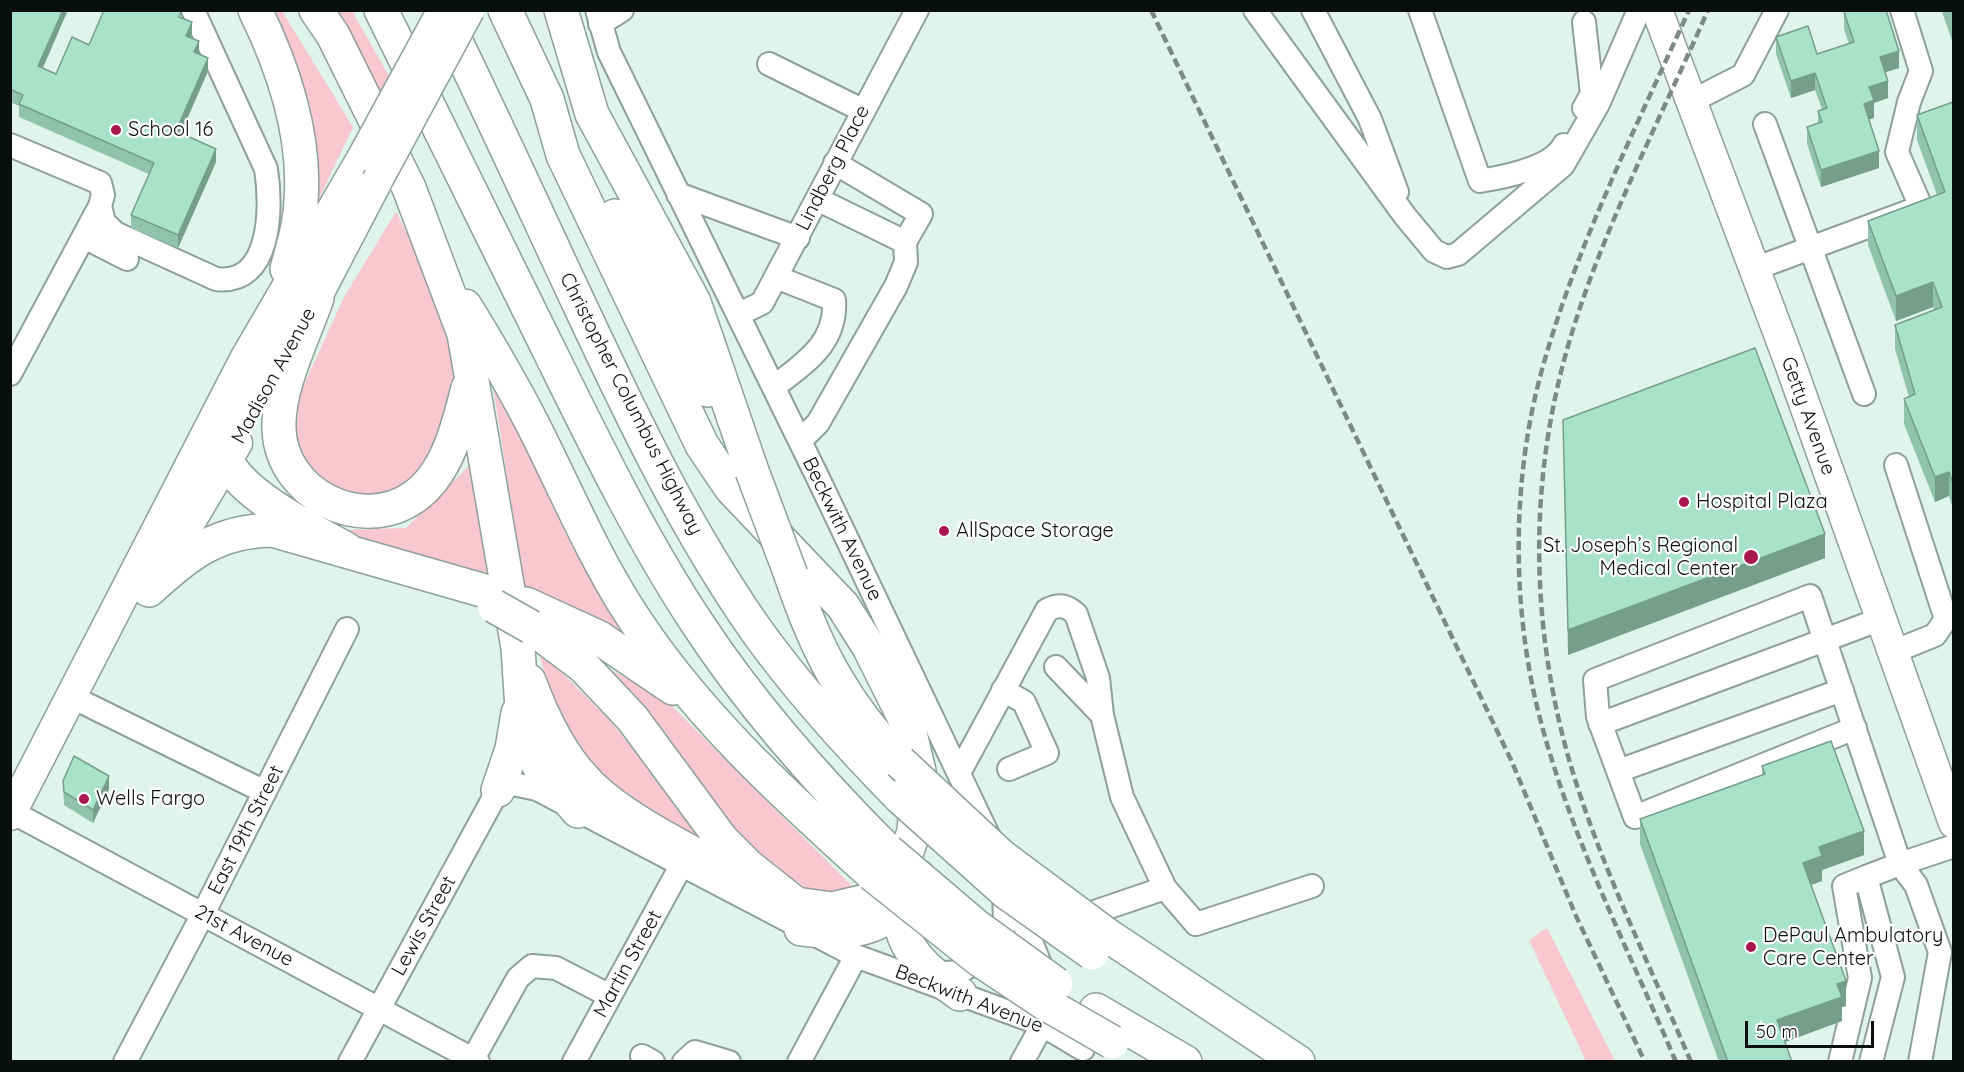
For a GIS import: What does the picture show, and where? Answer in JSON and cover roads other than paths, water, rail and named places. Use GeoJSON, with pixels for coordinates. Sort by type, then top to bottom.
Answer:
{"type":"FeatureCollection","features":[{"type":"Feature","properties":{"kind":"highway"},"geometry":{"type":"LineString","coordinates":[[255,10],[279,64],[296,124],[301,163],[299,218],[278,299]]}},
{"type":"Feature","properties":{"kind":"highway"},"geometry":{"type":"LineString","coordinates":[[316,10],[333,35],[409,188],[464,334],[470,381],[525,627],[552,734],[572,765],[591,787],[617,807],[755,887],[821,932],[860,930],[883,922],[900,906],[914,885],[930,842],[937,792],[928,760],[869,646],[843,606],[731,488],[702,445],[563,154],[547,99]]}},
{"type":"Feature","properties":{"kind":"highway"},"geometry":{"type":"LineString","coordinates":[[381,10],[591,434],[666,573],[697,623],[770,723],[811,771],[880,862],[980,960],[1046,1004],[1095,1051],[1146,1062]]}},
{"type":"Feature","properties":{"kind":"highway","name":"Christopher Columbus Highway"},"geometry":{"type":"LineString","coordinates":[[441,10],[622,395],[689,523],[756,630],[794,681],[832,726],[900,797],[1006,892],[1099,944],[1165,999],[1277,1062]]}},
{"type":"Feature","properties":{"kind":"highway"},"geometry":{"type":"LineString","coordinates":[[505,10],[547,99],[578,146],[752,471]]}},
{"type":"Feature","properties":{"kind":"highway"},"geometry":{"type":"LineString","coordinates":[[561,10],[592,114],[694,302],[752,471],[812,634],[839,686],[863,722],[900,762],[1099,944],[1298,1062]]}},
{"type":"Feature","properties":{"kind":"highway"},"geometry":{"type":"LineString","coordinates":[[311,244],[308,281],[228,430],[223,444],[227,461],[256,493],[287,516],[346,549]]}},
{"type":"Feature","properties":{"kind":"highway"},"geometry":{"type":"LineString","coordinates":[[439,264],[497,358],[624,603],[650,642],[714,722],[797,805],[1096,1010],[1185,1062]]}},
{"type":"Feature","properties":{"kind":"highway"},"geometry":{"type":"LineString","coordinates":[[317,298],[290,374],[279,430],[281,445],[297,478],[322,500],[335,506],[365,511],[398,505],[414,497],[436,475],[443,463],[460,421],[470,381]]}},
{"type":"Feature","properties":{"kind":"highway"},"geometry":{"type":"LineString","coordinates":[[149,590],[201,547],[223,537],[249,530],[272,530],[346,549],[493,599],[525,627],[583,666],[632,718],[722,840],[798,916]]}},
{"type":"Feature","properties":{"kind":"highway"},"geometry":{"type":"LineString","coordinates":[[525,627],[598,636],[649,670],[714,722]]}},
{"type":"Feature","properties":{"kind":"highway"},"geometry":{"type":"LineString","coordinates":[[498,790],[512,749],[520,702],[525,627]]}},
{"type":"Feature","properties":{"kind":"highway"},"geometry":{"type":"LineString","coordinates":[[520,702],[528,740],[539,766],[578,811]]}},
{"type":"Feature","properties":{"kind":"highway"},"geometry":{"type":"LineString","coordinates":[[798,916],[866,901],[879,893],[903,863],[914,831],[920,787],[917,758],[908,725]]}},
{"type":"Feature","properties":{"kind":"highway"},"geometry":{"type":"LineString","coordinates":[[900,906],[899,919],[905,941],[932,974],[960,994]]}},
{"type":"Feature","properties":{"kind":"main road","name":"Madison Avenue"},"geometry":{"type":"LineString","coordinates":[[56,728],[149,590],[227,461],[317,298],[370,168],[441,10]]}},
{"type":"Feature","properties":{"kind":"main road","name":"Madison Avenue"},"geometry":{"type":"LineString","coordinates":[[11,812],[278,299],[311,244],[370,168],[469,10]]}},
{"type":"Feature","properties":{"kind":"main road","name":"Getty Avenue"},"geometry":{"type":"LineString","coordinates":[[1657,10],[1754,269],[1953,823]]}},
{"type":"Feature","properties":{"kind":"street"},"geometry":{"type":"LineString","coordinates":[[10,145],[100,183],[104,222],[115,233],[216,279],[228,281],[241,277],[251,268],[260,252],[269,215],[270,194],[266,169],[193,10]]}},
{"type":"Feature","properties":{"kind":"street"},"geometry":{"type":"LineString","coordinates":[[598,17],[622,10]]}},
{"type":"Feature","properties":{"kind":"street","name":"Lindberg Place"},"geometry":{"type":"LineString","coordinates":[[739,314],[762,303],[798,238],[862,110],[917,10]]}},
{"type":"Feature","properties":{"kind":"street"},"geometry":{"type":"LineString","coordinates":[[1255,10],[1405,216],[1434,251],[1447,257],[1458,254],[1563,165],[1598,104],[1639,10]]}},
{"type":"Feature","properties":{"kind":"street"},"geometry":{"type":"LineString","coordinates":[[1314,10],[1370,119],[1405,216]]}},
{"type":"Feature","properties":{"kind":"street"},"geometry":{"type":"LineString","coordinates":[[1420,10],[1480,181],[1531,169],[1561,150],[1592,94],[1586,14]]}},
{"type":"Feature","properties":{"kind":"street"},"geometry":{"type":"LineString","coordinates":[[1690,102],[1743,75],[1777,10]]}},
{"type":"Feature","properties":{"kind":"street"},"geometry":{"type":"LineString","coordinates":[[1754,269],[1921,207],[1897,152],[1909,102],[1921,70],[1902,10]]}},
{"type":"Feature","properties":{"kind":"street","name":"Beckwith Avenue"},"geometry":{"type":"LineString","coordinates":[[598,17],[609,52],[739,314],[959,773],[1003,873],[1056,1004],[1095,1051]]}},
{"type":"Feature","properties":{"kind":"street"},"geometry":{"type":"LineString","coordinates":[[770,64],[862,110]]}},
{"type":"Feature","properties":{"kind":"street"},"geometry":{"type":"LineString","coordinates":[[1765,124],[1864,394]]}},
{"type":"Feature","properties":{"kind":"street"},"geometry":{"type":"LineString","coordinates":[[800,441],[818,423],[896,286],[906,262],[905,242],[921,214],[835,163]]}},
{"type":"Feature","properties":{"kind":"street"},"geometry":{"type":"LineString","coordinates":[[678,194],[798,238]]}},
{"type":"Feature","properties":{"kind":"street"},"geometry":{"type":"LineString","coordinates":[[817,199],[905,242]]}},
{"type":"Feature","properties":{"kind":"street"},"geometry":{"type":"LineString","coordinates":[[10,374],[102,201]]}},
{"type":"Feature","properties":{"kind":"street"},"geometry":{"type":"LineString","coordinates":[[84,237],[128,259]]}},
{"type":"Feature","properties":{"kind":"street"},"geometry":{"type":"LineString","coordinates":[[774,387],[818,353],[834,311],[834,300],[776,277]]}},
{"type":"Feature","properties":{"kind":"street"},"geometry":{"type":"LineString","coordinates":[[1893,652],[1935,635],[1946,620],[1896,465]]}},
{"type":"Feature","properties":{"kind":"street"},"geometry":{"type":"LineString","coordinates":[[1855,728],[1635,817],[1600,724],[1595,680],[1810,596],[1855,728],[1900,864],[1916,885],[1940,952],[1920,1062]]}},
{"type":"Feature","properties":{"kind":"street"},"geometry":{"type":"LineString","coordinates":[[959,773],[1047,610],[1057,605],[1069,608],[1076,614],[1098,678],[1102,716],[1122,797],[1165,888],[1196,924],[1312,886]]}},
{"type":"Feature","properties":{"kind":"street"},"geometry":{"type":"LineString","coordinates":[[1600,724],[1824,638],[1881,619]]}},
{"type":"Feature","properties":{"kind":"street","name":"East 19th Street"},"geometry":{"type":"LineString","coordinates":[[126,1062],[347,629]]}},
{"type":"Feature","properties":{"kind":"street"},"geometry":{"type":"LineString","coordinates":[[1056,667],[1102,716]]}},
{"type":"Feature","properties":{"kind":"street"},"geometry":{"type":"LineString","coordinates":[[1004,690],[1024,702],[1047,753],[1008,769]]}},
{"type":"Feature","properties":{"kind":"street"},"geometry":{"type":"LineString","coordinates":[[1618,771],[1842,690]]}},
{"type":"Feature","properties":{"kind":"street"},"geometry":{"type":"LineString","coordinates":[[76,699],[265,792]]}},
{"type":"Feature","properties":{"kind":"street","name":"Beckwith Avenue"},"geometry":{"type":"LineString","coordinates":[[498,790],[513,784],[523,784],[537,789],[681,866],[798,916],[856,956],[1041,1024],[1095,1051]]}},
{"type":"Feature","properties":{"kind":"street","name":"Lewis Street"},"geometry":{"type":"LineString","coordinates":[[350,1062],[498,790]]}},
{"type":"Feature","properties":{"kind":"street","name":"21st Avenue"},"geometry":{"type":"LineString","coordinates":[[11,812],[475,1060]]}},
{"type":"Feature","properties":{"kind":"street"},"geometry":{"type":"LineString","coordinates":[[1840,1062],[1860,978],[1844,886],[1953,846]]}},
{"type":"Feature","properties":{"kind":"street","name":"Martin Street"},"geometry":{"type":"LineString","coordinates":[[574,1062],[681,866]]}},
{"type":"Feature","properties":{"kind":"street"},"geometry":{"type":"LineString","coordinates":[[932,974],[960,972],[992,952],[1005,924],[1003,873]]}},
{"type":"Feature","properties":{"kind":"street"},"geometry":{"type":"LineString","coordinates":[[1866,877],[1893,977],[1871,1062]]}},
{"type":"Feature","properties":{"kind":"street"},"geometry":{"type":"LineString","coordinates":[[1026,928],[1090,916],[1165,888]]}},
{"type":"Feature","properties":{"kind":"street"},"geometry":{"type":"LineString","coordinates":[[1850,929],[1877,918]]}},
{"type":"Feature","properties":{"kind":"street"},"geometry":{"type":"LineString","coordinates":[[800,1062],[856,956]]}},
{"type":"Feature","properties":{"kind":"street"},"geometry":{"type":"LineString","coordinates":[[475,1060],[518,978],[532,966],[556,968],[610,996]]}},
{"type":"Feature","properties":{"kind":"street"},"geometry":{"type":"LineString","coordinates":[[1022,1062],[1041,1024],[1056,1004]]}},
{"type":"Feature","properties":{"kind":"street"},"geometry":{"type":"LineString","coordinates":[[684,1062],[695,1053],[729,1062]]}},
{"type":"Feature","properties":{"kind":"railway"},"geometry":{"type":"LineString","coordinates":[[1151,10],[1512,762],[1576,916],[1645,1062]]}},
{"type":"Feature","properties":{"kind":"railway"},"geometry":{"type":"LineString","coordinates":[[1676,1062],[1579,837],[1547,745],[1535,698],[1522,619],[1519,537],[1520,496],[1531,416],[1554,330],[1607,191],[1689,10]]}},
{"type":"Feature","properties":{"kind":"railway"},"geometry":{"type":"LineString","coordinates":[[1691,1062],[1609,872],[1568,756],[1555,702],[1546,648],[1539,539],[1542,485],[1549,431],[1560,377],[1575,323],[1620,205],[1708,10]]}},
{"type":"Feature","properties":{"kind":"place","name":"School 16"},"geometry":{"type":"Point","coordinates":[116,130]}},
{"type":"Feature","properties":{"kind":"place","name":"Hospital Plaza"},"geometry":{"type":"Point","coordinates":[1684,502]}},
{"type":"Feature","properties":{"kind":"place","name":"AllSpace Storage"},"geometry":{"type":"Point","coordinates":[944,531]}},
{"type":"Feature","properties":{"kind":"place","name":"St. Joseph’s Regional Medical Center"},"geometry":{"type":"Point","coordinates":[1751,557]}},
{"type":"Feature","properties":{"kind":"place","name":"Wells Fargo"},"geometry":{"type":"Point","coordinates":[84,799]}},
{"type":"Feature","properties":{"kind":"place","name":"DePaul Ambulatory Care Center"},"geometry":{"type":"Point","coordinates":[1751,947]}}]}
